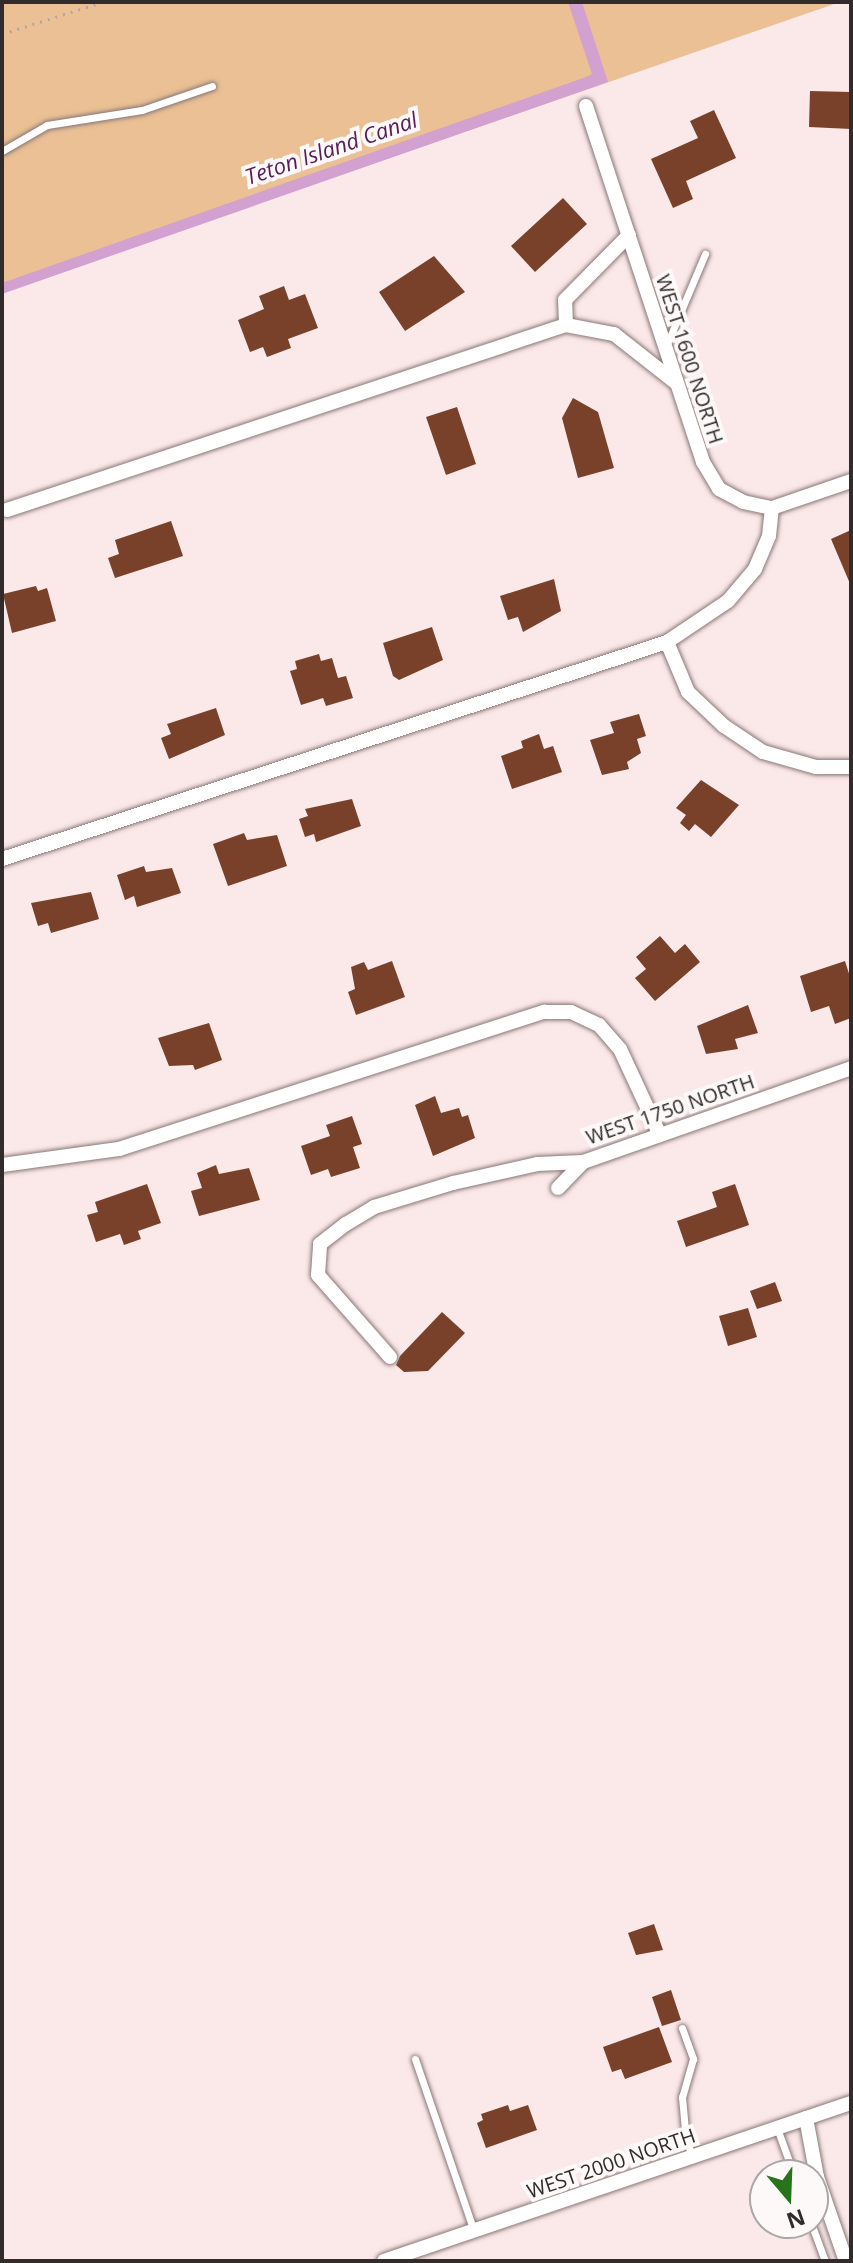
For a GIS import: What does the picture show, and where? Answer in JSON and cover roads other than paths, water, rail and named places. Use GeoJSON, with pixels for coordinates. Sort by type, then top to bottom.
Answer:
{"type":"FeatureCollection","features":[{"type":"Feature","properties":{"kind":"street","name":"WEST 1600 NORTH"},"geometry":{"type":"LineString","coordinates":[[586,106],[703,462],[719,489],[743,502],[772,508]]}},
{"type":"Feature","properties":{"kind":"street"},"geometry":{"type":"LineString","coordinates":[[566,325],[565,300],[629,235]]}},
{"type":"Feature","properties":{"kind":"street"},"geometry":{"type":"LineString","coordinates":[[7,510],[566,325],[614,334],[675,382]]}},
{"type":"Feature","properties":{"kind":"street"},"geometry":{"type":"LineString","coordinates":[[2,859],[667,642],[728,601],[755,569],[769,536],[772,508],[851,481]]}},
{"type":"Feature","properties":{"kind":"street"},"geometry":{"type":"LineString","coordinates":[[667,642],[688,692],[724,726],[763,752],[816,767],[851,767]]}},
{"type":"Feature","properties":{"kind":"street"},"geometry":{"type":"LineString","coordinates":[[2,1165],[119,1149],[544,1012],[571,1012],[599,1025],[620,1049],[659,1133]]}},
{"type":"Feature","properties":{"kind":"street","name":"WEST 1750 NORTH"},"geometry":{"type":"LineString","coordinates":[[390,1357],[318,1275],[320,1244],[374,1207],[537,1164],[583,1162],[851,1068]]}},
{"type":"Feature","properties":{"kind":"street"},"geometry":{"type":"LineString","coordinates":[[558,1188],[583,1162]]}},
{"type":"Feature","properties":{"kind":"street","name":"WEST 2000 NORTH"},"geometry":{"type":"LineString","coordinates":[[384,2261],[851,2103]]}},
{"type":"Feature","properties":{"kind":"street"},"geometry":{"type":"LineString","coordinates":[[806,2118],[817,2177],[846,2261]]}},
{"type":"Feature","properties":{"kind":"lane"},"geometry":{"type":"LineString","coordinates":[[2,151],[47,125],[142,110],[212,86]]}},
{"type":"Feature","properties":{"kind":"lane"},"geometry":{"type":"LineString","coordinates":[[665,350],[705,254]]}},
{"type":"Feature","properties":{"kind":"lane"},"geometry":{"type":"LineString","coordinates":[[682,2028],[693,2059],[682,2097],[682,2122],[693,2157]]}},
{"type":"Feature","properties":{"kind":"lane"},"geometry":{"type":"LineString","coordinates":[[415,2059],[474,2231]]}},
{"type":"Feature","properties":{"kind":"lane"},"geometry":{"type":"LineString","coordinates":[[777,2128],[788,2159]]}},
{"type":"Feature","properties":{"kind":"lane"},"geometry":{"type":"LineString","coordinates":[[817,2239],[825,2261]]}},
{"type":"Feature","properties":{"kind":"water label","name":"Teton Island Canal"},"geometry":{"type":"Point","coordinates":[331,148]}}]}
